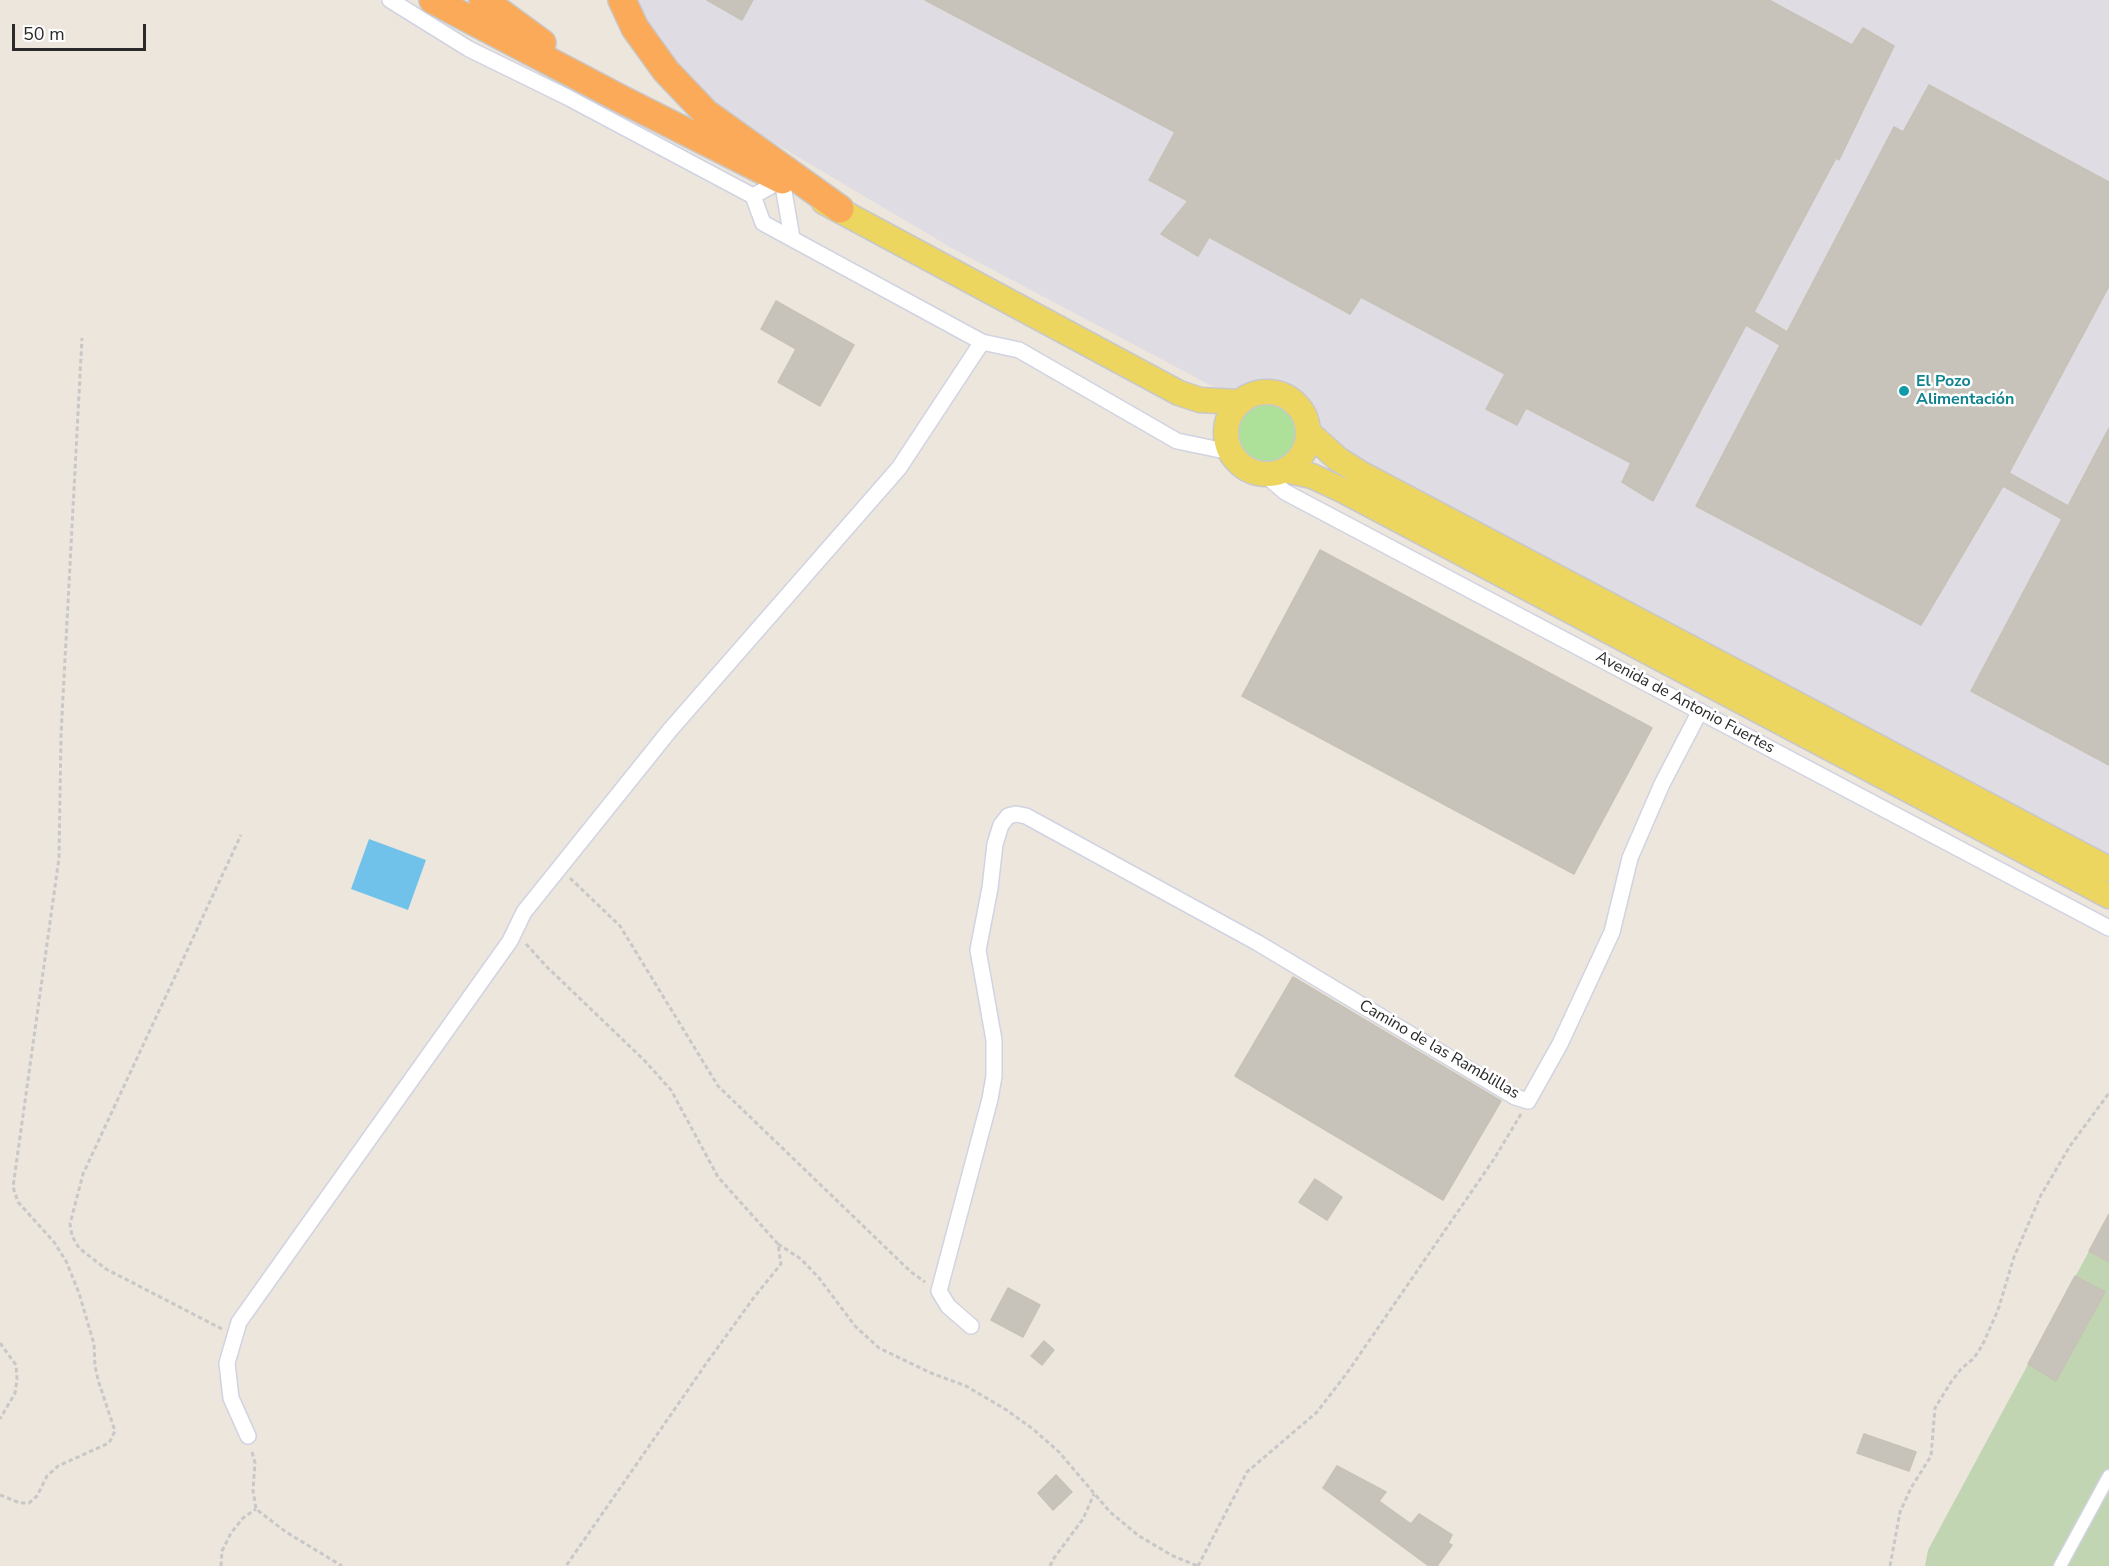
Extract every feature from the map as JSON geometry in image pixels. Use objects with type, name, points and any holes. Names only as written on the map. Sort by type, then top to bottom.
[{"type":"highway","points":[[433,0],[621,99],[782,180]]},
{"type":"highway","points":[[449,0],[506,39]]},
{"type":"highway","points":[[483,0],[621,99]]},
{"type":"highway","points":[[622,0],[635,28],[666,71],[706,113],[840,210]]},
{"type":"main road","points":[[782,180],[1179,393],[1200,400],[1239,402]]},
{"type":"main road","points":[[1179,393],[1228,446],[1238,463],[1250,471],[1275,472],[1295,463],[1306,443],[1308,432],[1305,419],[1298,407],[1288,398],[1276,393],[1263,392],[1250,395],[1239,402],[1231,413],[1226,426],[1228,446]]},
{"type":"main road","points":[[1308,432],[1338,459],[1360,473],[2109,869]]},
{"type":"main road","name":"Avenida de Antonio Fuertes","points":[[1275,472],[1312,476],[1344,490],[2109,896]]},
{"type":"street","points":[[390,0],[469,49],[567,97],[753,196],[764,223],[982,342],[1019,350],[1177,441],[1228,446]]},
{"type":"street","points":[[753,196],[782,180],[792,238]]},
{"type":"street","points":[[248,1436],[231,1398],[227,1363],[239,1322],[510,941],[524,912],[670,730],[899,468],[982,342]]},
{"type":"street","name":"Avenida de Antonio Fuertes","points":[[1275,472],[1285,492],[2109,928]]},
{"type":"street","name":"Camino de las Ramblillas","points":[[939,1291],[994,1076],[994,1040],[978,950],[990,888],[995,844],[1001,825],[1008,816],[1017,814],[1036,821],[1258,943],[1515,1097],[1528,1101],[1560,1044],[1612,932],[1630,858],[1662,784],[1700,711]]},
{"type":"street","points":[[939,1291],[948,1306],[971,1326]]},
{"type":"street","points":[[2060,1566],[2109,1476]]},
{"type":"path","points":[[0,1496],[20,1503],[29,1503],[37,1496],[47,1476],[58,1466],[109,1443],[115,1431],[98,1380],[94,1344],[80,1293],[66,1261],[54,1242],[18,1202],[13,1187],[60,858],[62,735],[82,338]]},
{"type":"path","points":[[236,1336],[106,1269],[79,1248],[72,1236],[70,1224],[83,1174],[241,835]]},
{"type":"path","points":[[559,867],[620,926],[718,1086],[911,1272],[939,1291]]},
{"type":"path","points":[[514,932],[547,968],[645,1061],[671,1090],[718,1177],[778,1244],[801,1259],[819,1278],[855,1326],[879,1348],[931,1373],[966,1386],[1005,1409],[1059,1452],[1110,1512],[1139,1536],[1173,1556],[1198,1566],[1247,1472],[1317,1412],[1347,1373],[1494,1159],[1528,1101]]},
{"type":"path","points":[[1890,1566],[1900,1512],[1911,1488],[1931,1456],[1935,1408],[1951,1382],[1982,1346],[1998,1310],[2014,1257],[2041,1195],[2070,1146],[2109,1094]]},
{"type":"path","points":[[566,1566],[708,1360],[781,1264],[778,1244]]},
{"type":"path","points":[[0,1342],[15,1365],[17,1380],[15,1393],[0,1419]]},
{"type":"path","points":[[248,1436],[255,1463],[253,1490],[256,1509],[286,1532],[342,1566]]},
{"type":"path","points":[[1050,1566],[1083,1519],[1094,1494]]},
{"type":"path","points":[[221,1566],[222,1551],[231,1533],[243,1518],[256,1509]]},
{"type":"shaded area","points":[[633,0],[2109,0],[2109,862],[950,247],[729,116],[672,60]]},
{"type":"green space","points":[[1267,396],[1281,399],[1293,407],[1301,419],[1304,433],[1301,447],[1293,459],[1281,467],[1267,470],[1253,467],[1241,459],[1233,447],[1230,433],[1233,419],[1241,407],[1253,399]]},
{"type":"green space","points":[[2109,1214],[2109,1566],[1925,1566],[1928,1550]]},
{"type":"water","points":[[369,839],[426,860],[408,910],[351,889]]},
{"type":"building","points":[[707,0],[753,0],[742,20]]},
{"type":"building","name":"El Pozo Alimentación","points":[[925,0],[1769,0],[1852,45],[1863,28],[1894,46],[1839,160],[1836,158],[1754,312],[1787,332],[1894,127],[1903,132],[1929,85],[2109,182],[2109,286],[2009,473],[2068,506],[2109,428],[2109,765],[1971,691],[2062,519],[2003,486],[1921,625],[1696,506],[1780,345],[1746,325],[1653,501],[1622,482],[1631,463],[1526,408],[1517,425],[1486,409],[1505,374],[1361,297],[1350,314],[1209,237],[1198,256],[1161,234],[1188,201],[1149,180],[1175,132]]},
{"type":"building","points":[[776,301],[854,345],[820,406],[778,382],[796,349],[761,329]]},
{"type":"building","points":[[1320,550],[1652,728],[1574,874],[1242,696]]},
{"type":"building","points":[[1293,977],[1501,1101],[1443,1200],[1235,1076]]},
{"type":"building","points":[[1315,1179],[1342,1197],[1327,1220],[1299,1202]]},
{"type":"building","points":[[2109,1214],[2109,1262],[2089,1251]]},
{"type":"building","points":[[2075,1276],[2105,1292],[2056,1381],[2028,1364]]},
{"type":"building","points":[[1008,1288],[1040,1305],[1023,1337],[991,1320]]},
{"type":"building","points":[[1044,1341],[1054,1350],[1042,1365],[1031,1356]]},
{"type":"building","points":[[1864,1434],[1916,1452],[1909,1471],[1857,1453]]},
{"type":"building","points":[[1337,1466],[1386,1492],[1379,1501],[1411,1524],[1419,1514],[1452,1535],[1448,1543],[1452,1545],[1437,1566],[1429,1566],[1323,1488]]},
{"type":"building","points":[[1056,1475],[1072,1492],[1053,1510],[1038,1493]]},
{"type":"place","name":"El Pozo Alimentación","points":[[1904,391]]}]
